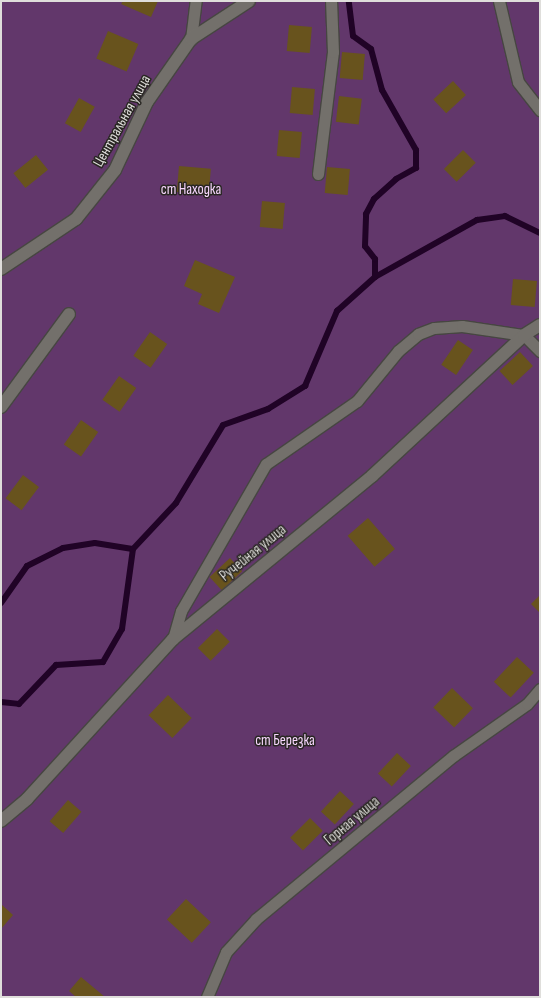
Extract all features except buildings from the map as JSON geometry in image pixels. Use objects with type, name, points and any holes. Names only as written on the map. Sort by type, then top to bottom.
[{"type":"street","name":"Центральная улица","points":[[1,269],[76,219],[115,170],[147,102],[191,39],[248,1]]},
{"type":"street","points":[[1,407],[69,314]]},
{"type":"street","name":"Ручейная улица","points":[[1,821],[27,799],[173,639],[372,476],[524,335],[540,325]]},
{"type":"lane","points":[[191,39],[196,1]]},
{"type":"lane","points":[[318,174],[333,52],[331,1]]},
{"type":"lane","points":[[499,1],[518,82],[540,110]]},
{"type":"lane","points":[[173,639],[181,611],[266,464],[357,401],[398,351],[418,334],[434,328],[462,326],[524,335],[540,351]]},
{"type":"lane","name":"Горная улица","points":[[207,997],[226,952],[256,920],[453,756],[527,704],[540,689]]},
{"type":"green space","name":"ст Березка","points":[[1,1],[540,1],[540,997],[1,997]]},
{"type":"waterway","points":[[1,702],[19,704],[56,665],[103,662],[122,629],[133,549],[176,503],[223,425],[268,409],[305,386],[337,311],[375,277],[375,259],[365,246],[366,214],[374,199],[396,179],[416,168],[416,150],[382,90],[371,49],[353,36],[349,1]]},
{"type":"waterway","points":[[375,277],[477,220],[505,216],[540,233]]},
{"type":"waterway","points":[[1,603],[27,566],[63,548],[95,543],[133,549]]},
{"type":"park label","name":"ст Находка","points":[[191,190]]}]
